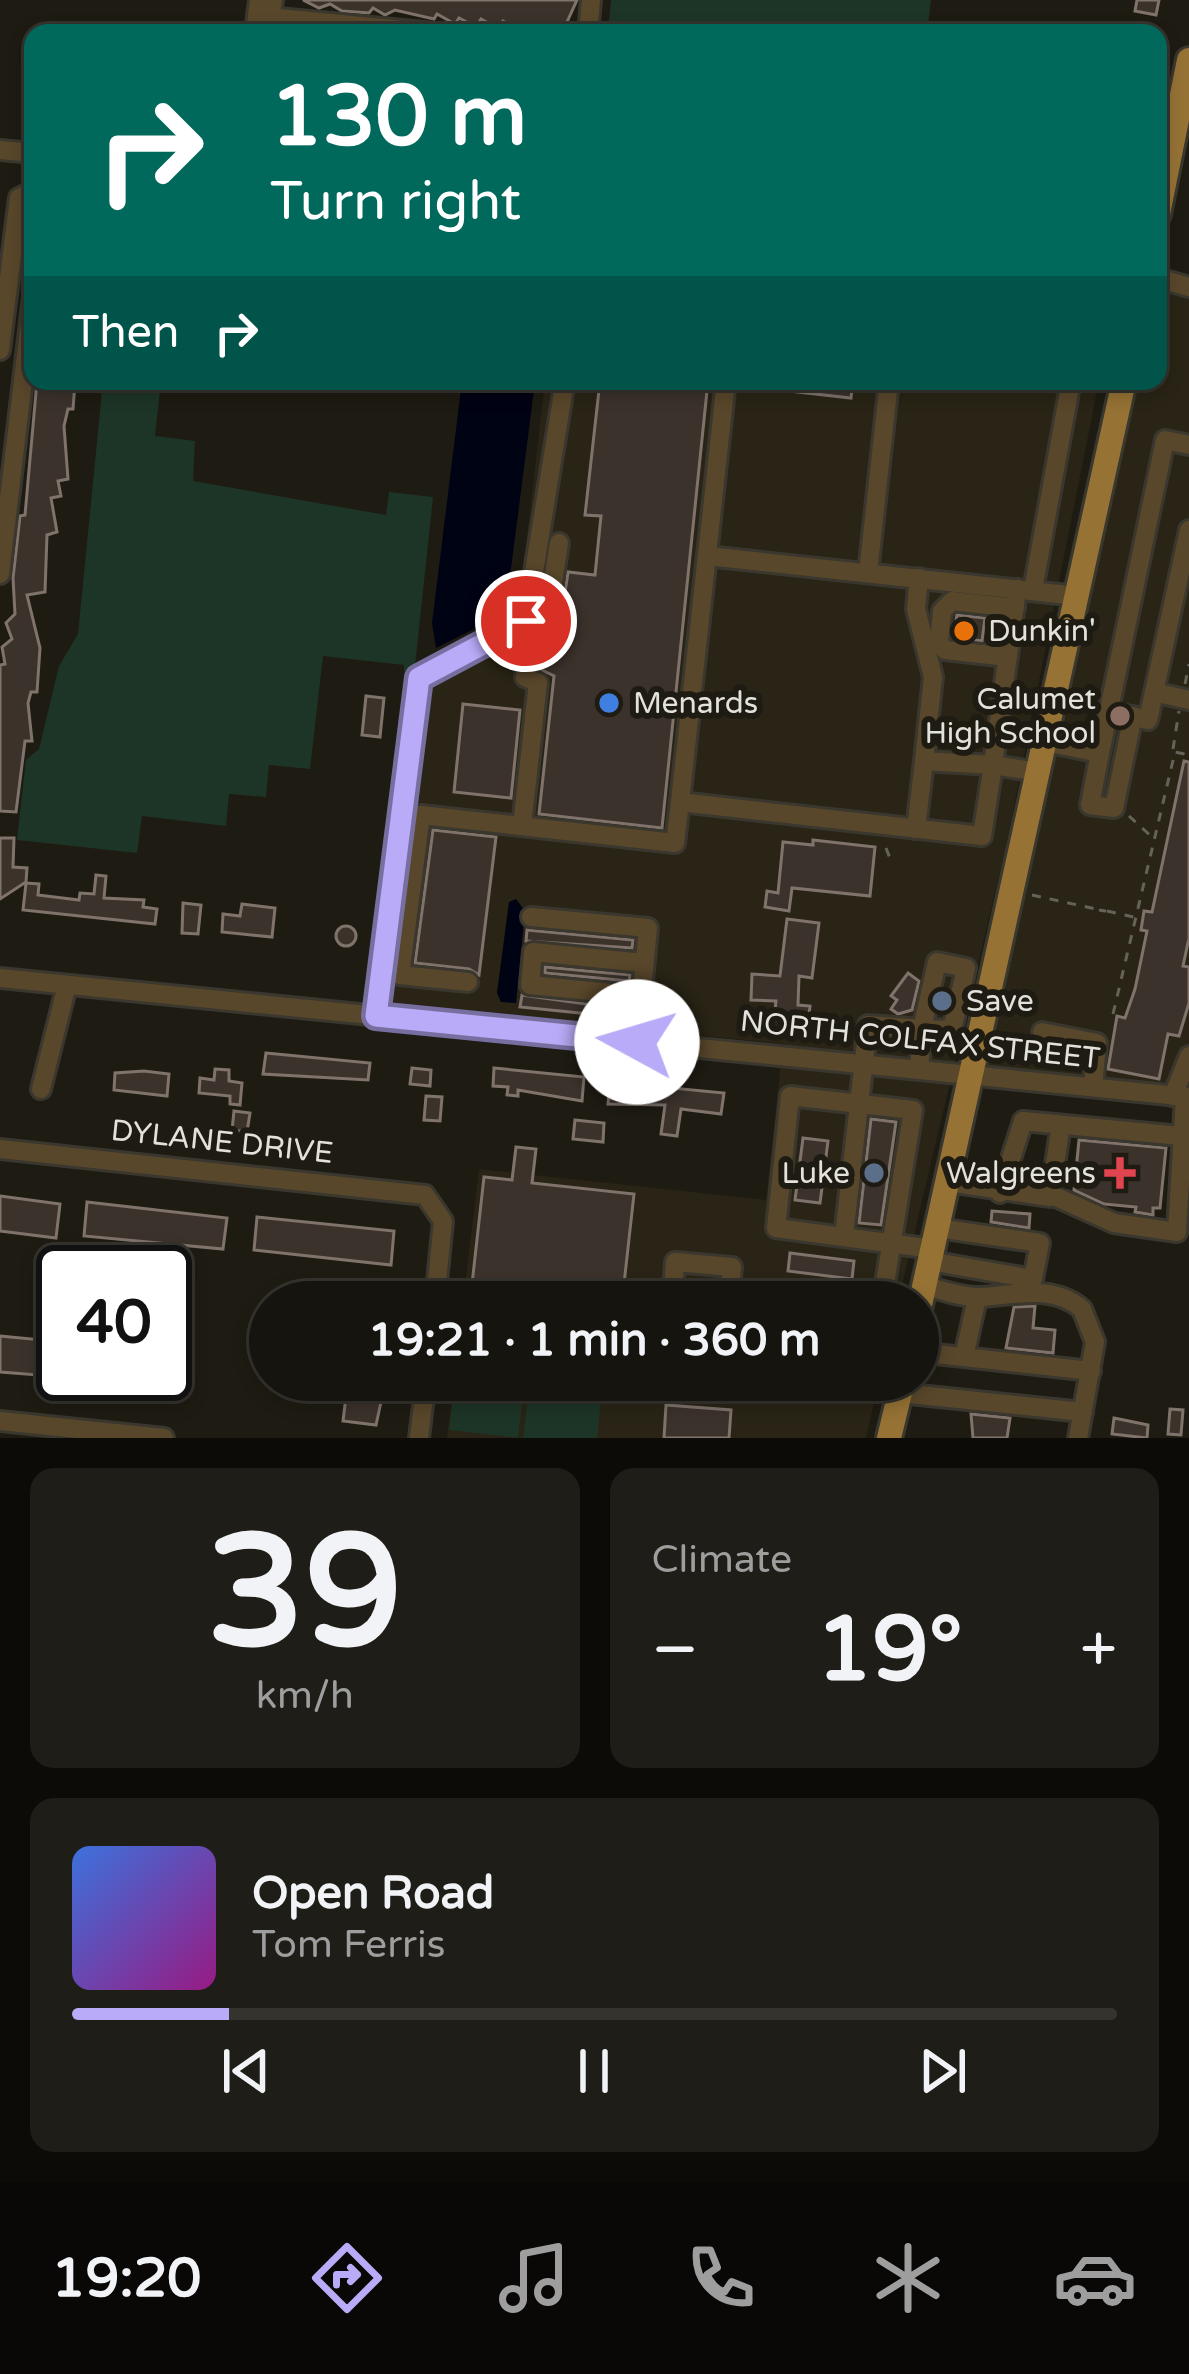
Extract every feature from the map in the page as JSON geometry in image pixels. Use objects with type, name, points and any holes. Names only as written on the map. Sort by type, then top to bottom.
[{"type":"main road","points":[[1181,140],[1169,104],[1189,60]]},
{"type":"main road","points":[[925,1281],[1122,390]]},
{"type":"main road","points":[[890,1438],[899,1401]]},
{"type":"street","points":[[264,17],[338,24]]},
{"type":"street","points":[[0,350],[19,198],[24,195]]},
{"type":"street","points":[[0,568],[24,371]]},
{"type":"street","points":[[376,1016],[419,678],[526,621],[564,390]]},
{"type":"street","points":[[468,982],[400,975],[421,815],[676,843],[725,390]]},
{"type":"street","points":[[868,573],[888,390]]},
{"type":"street","points":[[680,802],[982,836],[1008,657],[1068,390]]},
{"type":"street","points":[[1133,716],[1114,808],[1090,805],[1165,440],[1189,445]]},
{"type":"street","points":[[1108,710],[1148,720],[1189,530]]},
{"type":"street","points":[[522,826],[538,683],[525,676],[530,647],[544,641],[559,543]]},
{"type":"street","points":[[707,556],[919,578],[1022,596]]},
{"type":"street","points":[[916,829],[933,677],[916,609],[919,578]]},
{"type":"street","points":[[1008,657],[945,650],[939,643],[941,615],[952,602],[1077,596]]},
{"type":"street","points":[[1154,692],[1189,700]]},
{"type":"street","points":[[1045,742],[1100,752]]},
{"type":"street","points":[[924,761],[1039,772]]},
{"type":"street","points":[[531,917],[648,928],[637,1042]]},
{"type":"street","points":[[641,996],[530,985],[533,952],[644,963]]},
{"type":"street","points":[[844,1236],[868,1024],[952,1030],[927,960],[994,977]]},
{"type":"street","points":[[919,1070],[922,1029],[966,971]]},
{"type":"street","name":"NORTH COLFAX STREET","points":[[0,978],[1182,1096]]},
{"type":"street","points":[[41,1089],[67,985]]},
{"type":"street","points":[[944,1003],[983,1027]]},
{"type":"street","points":[[1042,1032],[1097,1043],[1093,1087]]},
{"type":"street","points":[[948,1182],[1000,1193],[1052,1195],[1125,1226],[1178,1232],[1186,1144],[1181,1136],[1182,1096],[1189,1056]]},
{"type":"street","points":[[886,1276],[894,1241],[913,1110],[790,1096],[776,1228],[894,1241],[931,1256],[1033,1279],[1040,1244],[931,1256]]},
{"type":"street","points":[[1000,1193],[1023,1121],[1181,1136]]},
{"type":"street","points":[[1052,1195],[1060,1125]]},
{"type":"street","name":"DYLANE DRIVE","points":[[0,1149],[420,1194],[434,1202],[443,1221],[437,1281]]},
{"type":"street","points":[[931,1256],[977,1298]]},
{"type":"street","points":[[674,1281],[675,1262],[732,1267],[731,1281]]},
{"type":"street","points":[[977,1298],[1013,1292],[1074,1303],[1093,1330],[1091,1371],[1078,1438]]},
{"type":"street","points":[[964,1357],[977,1298]]},
{"type":"street","points":[[939,1354],[1091,1371]]},
{"type":"street","points":[[939,1391],[1083,1412]]},
{"type":"street","points":[[419,1438],[423,1401]]},
{"type":"street","points":[[0,1421],[164,1438]]},
{"type":"path","points":[[1113,1014],[1177,735]]},
{"type":"path","points":[[1175,752],[1189,755]]},
{"type":"path","points":[[1133,820],[1156,840]]},
{"type":"path","points":[[886,848],[891,860]]},
{"type":"path","points":[[1013,891],[1138,918]]},
{"type":"shaded area","name":"Calumet High School","points":[[1167,281],[1189,287],[1189,1097],[973,1074],[1121,390],[1167,390]]},
{"type":"shaded area","points":[[544,390],[1097,390],[1005,851],[903,1281],[466,1281],[479,1169],[766,1200],[783,1044],[365,1000],[404,672],[506,616],[520,597]]},
{"type":"shaded area","points":[[451,1401],[874,1401],[866,1438],[447,1438]]},
{"type":"green space","points":[[611,0],[931,0],[928,24],[609,24]]},
{"type":"green space","points":[[102,390],[160,390],[155,436],[195,441],[193,481],[386,515],[389,492],[433,497],[415,666],[404,672],[404,665],[323,656],[310,769],[269,765],[266,797],[229,794],[226,826],[142,816],[137,853],[17,840],[26,760],[39,749],[59,666],[78,634]]},
{"type":"green space","points":[[452,1401],[522,1401],[518,1438],[449,1430]]},
{"type":"green space","points":[[527,1401],[601,1401],[597,1438],[523,1438]]},
{"type":"water","points":[[461,390],[534,390],[506,607],[494,619],[436,648],[432,623]]},
{"type":"water","points":[[516,899],[525,911],[516,1003],[501,1002],[497,993],[509,902]]},
{"type":"building","points":[[303,0],[577,0],[566,24],[490,24],[481,19],[470,24],[459,18],[455,24],[437,14],[434,19],[395,10],[385,15],[373,8],[369,13],[342,11],[330,4],[319,8]]},
{"type":"building","points":[[1137,0],[1159,0],[1156,15],[1135,11]]},
{"type":"building","points":[[36,390],[74,390],[73,409],[68,409],[64,426],[68,479],[58,481],[61,496],[51,498],[57,532],[47,535],[45,592],[27,595],[40,648],[37,692],[31,692],[28,703],[32,741],[25,741],[16,812],[0,811],[0,665],[5,664],[2,647],[12,639],[6,623],[15,614],[13,578],[20,516],[25,515]]},
{"type":"building","points":[[599,390],[707,390],[662,828],[539,814],[554,676],[540,669],[542,658],[556,656],[568,572],[595,575],[601,516],[585,515]]},
{"type":"building","points":[[780,390],[852,390],[851,398]]},
{"type":"building","points":[[957,615],[985,618],[982,641],[953,637]]},
{"type":"building","points":[[366,696],[384,698],[380,737],[362,735]]},
{"type":"building","points":[[463,704],[520,710],[511,798],[454,792]]},
{"type":"building","points":[[1184,761],[1189,762],[1189,938],[1183,966],[1189,967],[1189,1003],[1179,1036],[1168,1034],[1159,1079],[1108,1069],[1117,1016],[1125,1018],[1135,989],[1147,931],[1141,930],[1144,911],[1152,912]]},
{"type":"building","points":[[433,830],[496,837],[479,975],[469,969],[415,963]]},
{"type":"building","points":[[0,838],[14,838],[13,867],[27,868],[26,882],[0,899]]},
{"type":"building","points":[[813,840],[875,847],[870,896],[792,888],[789,911],[765,907],[767,891],[778,893],[783,842],[813,845]]},
{"type":"building","points":[[96,875],[106,876],[104,898],[144,900],[143,907],[157,909],[155,924],[23,910],[26,883],[39,884],[38,895],[79,900],[80,893],[94,894]]},
{"type":"building","points":[[183,903],[201,905],[198,934],[182,933]]},
{"type":"building","points":[[242,904],[275,908],[272,937],[222,932],[223,914],[240,916]]},
{"type":"building","points":[[787,919],[819,923],[812,978],[799,976],[798,1005],[810,1006],[808,1024],[774,1020],[776,1001],[751,1000],[752,974],[780,976]]},
{"type":"building","points":[[346,926],[356,936],[346,946],[336,936]]},
{"type":"building","points":[[527,930],[633,940],[632,948],[526,941]]},
{"type":"building","points":[[545,967],[630,975],[629,981],[545,973]]},
{"type":"building","points":[[908,973],[919,981],[912,1010],[898,1014],[891,1009],[897,1000],[891,996]]},
{"type":"building","points":[[522,995],[601,1006],[600,1015],[520,1007]]},
{"type":"building","points":[[266,1053],[370,1063],[368,1080],[263,1074]]},
{"type":"building","points":[[412,1068],[431,1070],[430,1086],[410,1084]]},
{"type":"building","points":[[494,1068],[584,1077],[582,1101],[518,1090],[518,1096],[507,1095],[508,1087],[493,1086]]},
{"type":"building","points":[[215,1069],[229,1070],[229,1081],[242,1083],[240,1105],[230,1104],[230,1096],[199,1093],[200,1078],[214,1080]]},
{"type":"building","points":[[115,1073],[169,1074],[167,1096],[114,1090]]},
{"type":"building","points":[[610,1082],[724,1093],[721,1114],[681,1109],[677,1136],[661,1134],[665,1105],[608,1104]]},
{"type":"building","points":[[426,1096],[442,1097],[440,1121],[424,1120]]},
{"type":"building","points":[[234,1111],[250,1113],[247,1132],[232,1130]]},
{"type":"building","points":[[871,1119],[896,1122],[881,1225],[859,1223]]},
{"type":"building","points":[[575,1120],[604,1123],[603,1142],[573,1139]]},
{"type":"building","points":[[803,1138],[828,1141],[820,1203],[795,1200]]},
{"type":"building","name":"Walgreens","points":[[1079,1140],[1166,1148],[1160,1208],[1153,1208],[1153,1215],[1135,1212],[1136,1207],[1104,1204],[1074,1190]]},
{"type":"building","points":[[516,1147],[536,1149],[532,1183],[634,1194],[624,1281],[472,1281],[484,1177],[512,1180]]},
{"type":"building","points":[[0,1196],[60,1204],[56,1238],[0,1231]]},
{"type":"building","points":[[87,1202],[227,1218],[223,1249],[84,1236]]},
{"type":"building","points":[[992,1211],[1030,1214],[1029,1228],[991,1222]]},
{"type":"building","points":[[257,1217],[394,1231],[391,1265],[254,1250]]},
{"type":"building","points":[[790,1253],[854,1261],[852,1279],[788,1271]]},
{"type":"building","points":[[1035,1306],[1033,1328],[1055,1330],[1053,1353],[1006,1348],[1014,1307]]},
{"type":"building","points":[[0,1336],[36,1339],[36,1375],[0,1372]]},
{"type":"building","points":[[345,1401],[381,1401],[376,1425],[343,1421]]},
{"type":"building","points":[[666,1405],[731,1410],[729,1438],[664,1438]]},
{"type":"building","points":[[1170,1409],[1183,1410],[1181,1435],[1168,1434]]},
{"type":"building","points":[[971,1414],[1010,1418],[1007,1438],[973,1438]]},
{"type":"building","points":[[1114,1418],[1148,1425],[1147,1438],[1112,1434]]},
{"type":"place","name":"Dunkin'","points":[[964,631]]},
{"type":"place","name":"Menards","points":[[609,703]]},
{"type":"place","name":"Calumet High School","points":[[1120,716]]},
{"type":"place","name":"Save","points":[[942,1001]]},
{"type":"place","name":"Luke","points":[[874,1173]]},
{"type":"place","name":"Walgreens","points":[[1120,1173]]},
{"type":"route","points":[[526,621],[419,678],[376,1016],[637,1042]]}]
